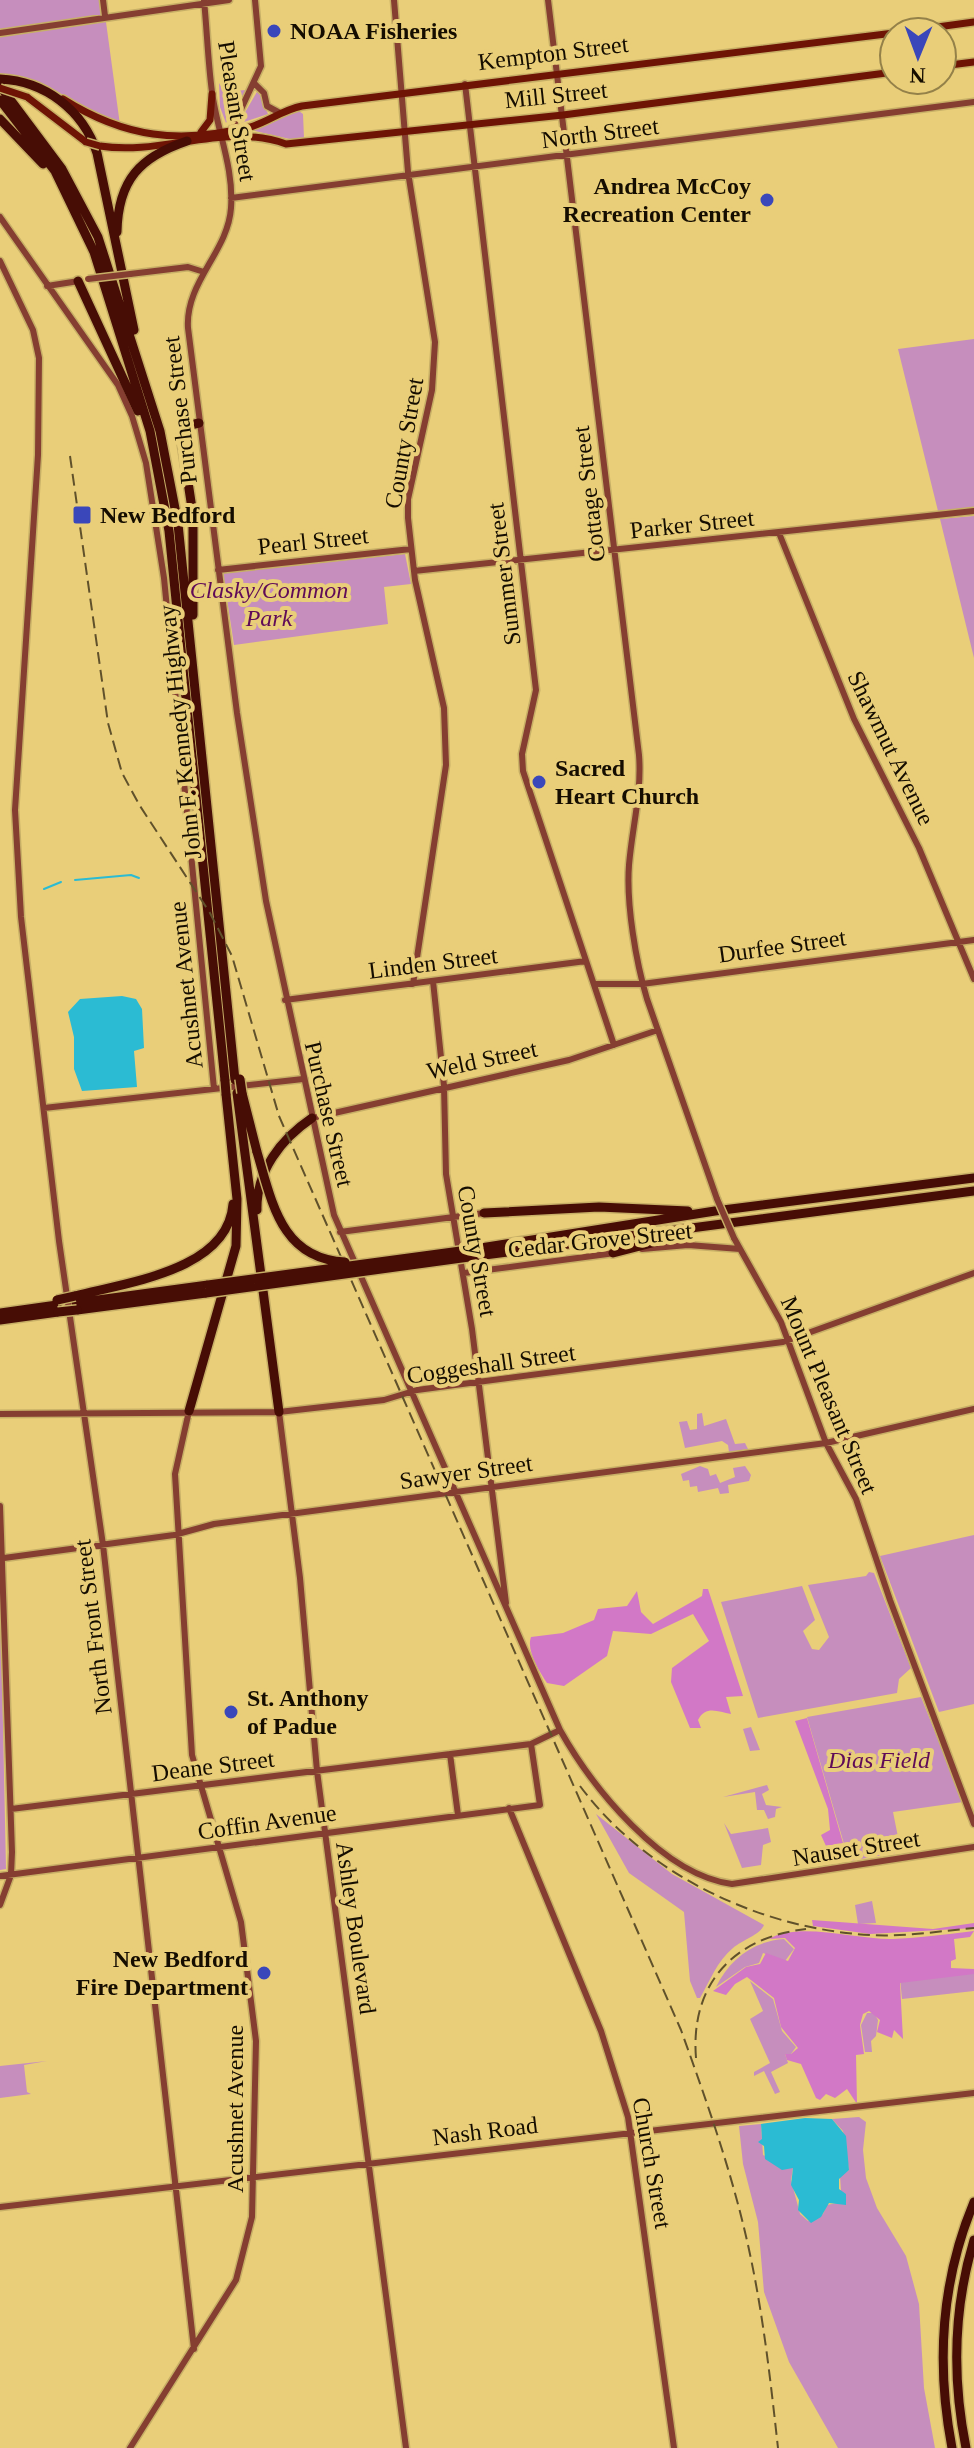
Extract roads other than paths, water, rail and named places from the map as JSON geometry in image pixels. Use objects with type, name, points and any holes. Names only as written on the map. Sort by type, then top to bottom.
[{"type":"highway","points":[[0,79],[17,80],[51,93],[78,118],[95,147],[144,381]]},
{"type":"highway","name":"John F. Kennedy Highway","points":[[0,87],[55,159],[88,216],[111,272],[174,492],[235,1094],[279,1412]]},
{"type":"highway","name":"John F. Kennedy Highway","points":[[0,100],[55,171],[71,202],[99,266],[156,455],[169,531],[234,1080]]},
{"type":"highway","points":[[0,119],[46,167],[71,202]]},
{"type":"highway","points":[[118,252],[119,209],[132,175],[155,153],[187,141]]},
{"type":"highway","points":[[83,280],[156,455]]},
{"type":"highway","points":[[193,662],[194,524],[180,438],[185,427],[199,423]]},
{"type":"highway","points":[[234,1080],[235,1094],[279,1222],[300,1248],[333,1262],[469,1254],[715,1211],[974,1178]]},
{"type":"highway","name":"John F. Kennedy Highway","points":[[189,1411],[234,1261],[238,1215],[234,1168],[235,1094]]},
{"type":"highway","points":[[258,1254],[257,1200],[264,1171],[279,1148],[312,1118]]},
{"type":"highway","points":[[76,1303],[186,1264],[211,1251],[230,1222],[234,1168]]},
{"type":"highway","points":[[4,1312],[721,1225],[974,1191]]},
{"type":"highway","points":[[484,1213],[599,1207],[715,1211]]},
{"type":"highway","points":[[613,1253],[721,1225]]},
{"type":"highway","points":[[207,1289],[380,1261]]},
{"type":"highway","points":[[0,1320],[57,1306]]},
{"type":"highway","points":[[952,2448],[943,2389],[944,2323],[956,2254],[974,2202]]},
{"type":"highway","points":[[966,2448],[957,2391],[956,2335],[974,2240]]},
{"type":"main road","points":[[103,0],[105,16]]},
{"type":"main road","points":[[0,33],[229,0]]},
{"type":"main road","points":[[225,135],[255,84],[262,58],[255,0]]},
{"type":"main road","name":"County Street","points":[[394,0],[403,131],[432,311],[435,353],[430,401],[408,499],[411,549],[444,708],[446,770],[413,984]]},
{"type":"main road","name":"Cottage Street","points":[[548,0],[639,762],[628,875],[642,984]]},
{"type":"main road","name":"Pleasant Street","points":[[204,2],[212,94],[225,135],[231,198],[227,226]]},
{"type":"main road","name":"Kempton Street","points":[[225,135],[280,113],[465,84],[878,35]]},
{"type":"main road","name":"Mill Street","points":[[225,135],[257,135],[286,144],[563,115],[878,74]]},
{"type":"main road","points":[[255,84],[263,91],[267,106],[280,113]]},
{"type":"main road","name":"Summer Street","points":[[465,84],[536,692],[522,767],[614,1045]]},
{"type":"main road","points":[[0,87],[27,97],[86,142],[100,146],[124,147],[225,135]]},
{"type":"main road","points":[[51,93],[93,118],[122,130],[159,136],[225,135]]},
{"type":"main road","points":[[200,133],[210,123],[212,94]]},
{"type":"main road","name":"North Street","points":[[231,198],[974,102]]},
{"type":"main road","name":"Acushnet Avenue","points":[[1,219],[121,391],[138,434],[152,489],[214,1089]]},
{"type":"main road","name":"Purchase Street","points":[[227,226],[193,294],[187,318],[257,846],[285,1000],[340,1232],[560,1730],[599,1789],[643,1834],[701,1875],[719,1882],[744,1883]]},
{"type":"main road","name":"North Front Street","points":[[0,261],[33,330],[39,358],[38,460],[15,815],[20,902],[44,1108],[103,1545],[173,2186],[194,2349]]},
{"type":"main road","points":[[47,286],[188,267],[204,272]]},
{"type":"main road","name":"Parker Street","points":[[414,571],[974,511]]},
{"type":"main road","name":"Shawmut Avenue","points":[[779,533],[854,719],[919,848],[974,979]]},
{"type":"main road","name":"Pearl Street","points":[[218,570],[411,549]]},
{"type":"main road","name":"Durfee Street","points":[[594,984],[642,984],[974,940]]},
{"type":"main road","name":"Linden Street","points":[[285,1000],[586,961]]},
{"type":"main road","name":"County Street","points":[[433,981],[444,1086],[445,1164],[464,1273],[507,1610]]},
{"type":"main road","name":"Mount Pleasant Street","points":[[642,984],[717,1199],[788,1341],[826,1443],[856,1499],[890,1600],[974,1824]]},
{"type":"main road","name":"Weld Street","points":[[312,1118],[569,1060],[658,1030]]},
{"type":"main road","points":[[44,1108],[303,1079]]},
{"type":"main road","points":[[340,1232],[484,1213]]},
{"type":"main road","name":"Cedar Grove Street","points":[[464,1273],[682,1245],[740,1249]]},
{"type":"main road","name":"Coggeshall Street","points":[[0,1414],[279,1412],[384,1400],[411,1391],[788,1341],[974,1273]]},
{"type":"main road","name":"Sawyer Street","points":[[4,1558],[179,1534],[206,1525],[826,1443],[974,1409]]},
{"type":"main road","name":"Acushnet Avenue","points":[[130,2448],[239,2273],[251,2223],[254,2177],[255,2023],[242,1926],[200,1785],[192,1746],[175,1471],[189,1411]]},
{"type":"main road","name":"Ashley Boulevard","points":[[279,1412],[317,1771],[406,2448]]},
{"type":"main road","points":[[0,1506],[11,1809],[11,1875],[0,1905]]},
{"type":"main road","points":[[492,1577],[503,1574]]},
{"type":"main road","name":"Deane Street","points":[[11,1809],[531,1744],[560,1730]]},
{"type":"main road","name":"Coffin Avenue","points":[[0,1876],[540,1805],[531,1744]]},
{"type":"main road","points":[[450,1754],[458,1815]]},
{"type":"main road","name":"Church Street","points":[[509,1808],[601,2031],[632,2132],[674,2448]]},
{"type":"main road","name":"Nauset Street","points":[[744,1883],[974,1847]]},
{"type":"main road","name":"Nash Road","points":[[0,2207],[974,2093]]},
{"type":"water","points":[[122,996],[136,999],[142,1009],[144,1048],[134,1051],[137,1087],[82,1091],[74,1069],[74,1037],[68,1012],[80,999]]},
{"type":"water","points":[[805,2118],[832,2119],[846,2136],[849,2170],[839,2179],[839,2189],[846,2194],[846,2205],[829,2203],[821,2217],[811,2223],[798,2210],[799,2200],[791,2185],[793,2168],[782,2170],[765,2159],[764,2146],[758,2142],[762,2139],[761,2124]]},
{"type":"waterway","points":[[75,880],[131,875],[139,878]]},
{"type":"waterway","points":[[44,889],[61,882]]},
{"type":"railway","points":[[70,456],[108,723],[122,773],[210,913],[232,956],[279,1116],[681,2030],[720,2143],[745,2230],[756,2282],[778,2448]]},
{"type":"railway","points":[[580,1786],[607,1818],[672,1871],[748,1909],[829,1931],[870,1935],[974,1928]]},
{"type":"railway","points":[[696,2058],[696,2031],[701,2007],[709,1986],[722,1968],[758,1942],[806,1929]]},
{"type":"place","name":"NOAA Fisheries","points":[[274,31]]},
{"type":"place","name":"Andrea McCoy Recreation Center","points":[[767,200]]},
{"type":"place","name":"New Bedford","points":[[82,515]]},
{"type":"place","name":"Sacred Heart Church","points":[[539,782]]},
{"type":"place","name":"St. Anthony of Padue","points":[[231,1712]]},
{"type":"place","name":"New Bedford Fire Department","points":[[264,1973]]},
{"type":"park label","name":"Clasky/Common Park","points":[[269,604]]},
{"type":"park label","name":"Dias Field","points":[[879,1760]]}]
